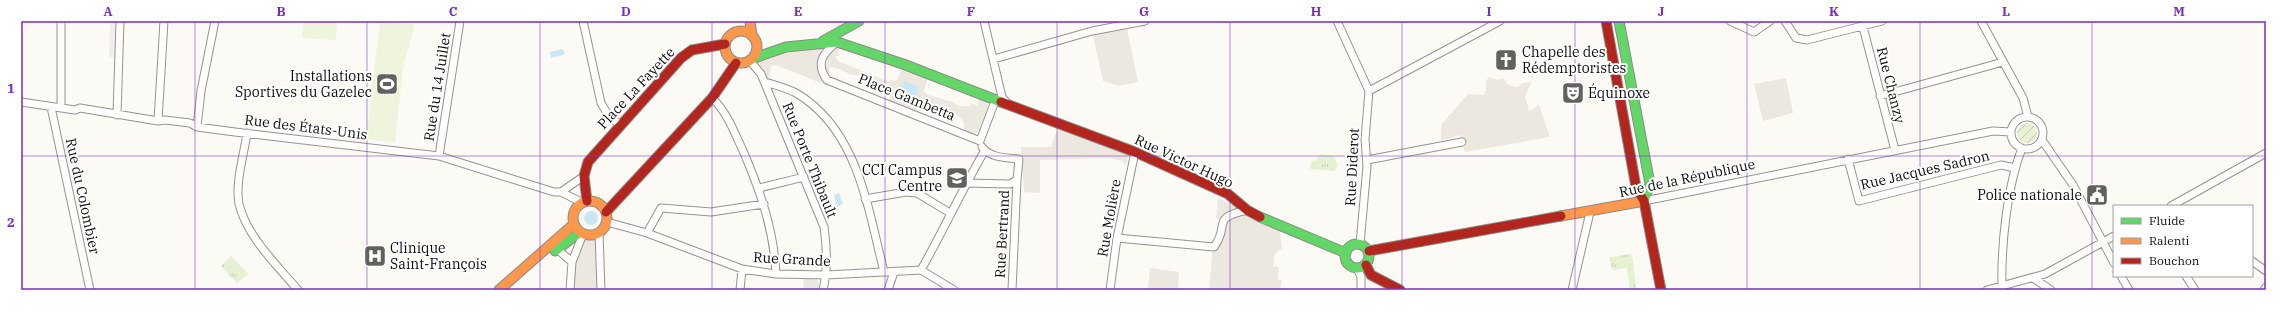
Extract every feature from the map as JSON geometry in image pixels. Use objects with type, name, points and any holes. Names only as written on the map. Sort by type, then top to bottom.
[{"type":"main road","points":[[736,63],[728,57],[725,44],[735,32],[737,21]]},
{"type":"main road","points":[[606,212],[712,98],[736,63],[752,59],[756,53],[755,39],[750,21]]},
{"type":"main road","points":[[823,42],[859,21]]},
{"type":"main road","points":[[1606,21],[1636,187],[1644,201],[1661,290]]},
{"type":"main road","points":[[1619,21],[1650,184],[1644,201]]},
{"type":"main road","points":[[735,32],[744,32],[755,39]]},
{"type":"main road","name":"Place Gambetta","points":[[755,39],[786,47]]},
{"type":"main road","name":"Place Gambetta","points":[[752,59],[786,47],[823,42],[837,42],[902,64],[995,101],[1007,103]]},
{"type":"main road","name":"Place La Fayette","points":[[585,202],[584,176],[588,162],[620,124],[692,50],[725,44]]},
{"type":"main road","name":"Rue Victor Hugo","points":[[1007,103],[1059,126],[1135,152],[1228,194],[1247,210],[1264,219],[1346,253]]},
{"type":"main road","name":"Rue de la République","points":[[1369,251],[1644,201]]},
{"type":"main road","points":[[499,290],[574,224],[575,209],[585,202],[596,202],[606,212],[607,222],[599,233],[591,236],[582,233],[574,224]]},
{"type":"main road","points":[[507,290],[557,249],[582,233]]},
{"type":"main road","points":[[1361,266],[1369,258],[1369,251],[1360,244],[1352,245],[1346,253],[1348,263],[1361,266],[1372,275],[1400,290]]},
{"type":"street","points":[[61,21],[61,108]]},
{"type":"street","points":[[116,115],[120,21]]},
{"type":"street","points":[[158,121],[164,21]]},
{"type":"street","points":[[197,127],[201,91],[216,21]]},
{"type":"street","name":"Rue du 14 Juillet","points":[[439,156],[460,21]]},
{"type":"street","points":[[583,21],[601,104],[610,118],[620,124]]},
{"type":"street","points":[[984,21],[1002,96],[1007,103]]},
{"type":"street","points":[[994,59],[1092,31],[1145,21]]},
{"type":"street","points":[[1337,21],[1369,91],[1500,21]]},
{"type":"street","points":[[1730,21],[1754,32],[1770,21]]},
{"type":"street","points":[[1785,21],[1796,38],[1807,40],[1882,21]]},
{"type":"street","points":[[1981,21],[2023,98],[2028,117],[2040,123],[2043,131],[2042,140],[2072,185],[2113,261]]},
{"type":"street","name":"Rue Chanzy","points":[[1863,26],[1895,150]]},
{"type":"street","name":"Place Gambetta","points":[[837,42],[825,51],[822,58],[821,70],[827,80],[980,141]]},
{"type":"street","name":"Rue Porte Thibault","points":[[752,59],[765,82],[824,227],[827,249],[826,275],[823,290]]},
{"type":"street","points":[[1880,96],[2004,62]]},
{"type":"street","points":[[765,82],[796,92],[816,107],[834,125],[853,163],[865,199],[884,272]]},
{"type":"street","name":"Rue Diderot","points":[[1360,244],[1367,160],[1365,139],[1369,91]]},
{"type":"street","points":[[712,98],[731,124],[759,188],[775,247],[776,274]]},
{"type":"street","points":[[995,101],[980,141],[985,150],[997,156]]},
{"type":"street","name":"Rue des États-Unis","points":[[21,102],[75,110],[80,108],[158,121],[165,120],[190,123],[197,127],[248,134],[439,156],[554,192],[561,192],[585,202]]},
{"type":"street","name":"Rue du Colombier","points":[[51,106],[90,290]]},
{"type":"street","points":[[2028,117],[2015,123],[2011,132],[2014,142],[2022,148],[2031,149],[2042,140]]},
{"type":"street","name":"Rue de la République","points":[[1644,201],[1993,131],[2011,132]]},
{"type":"street","points":[[248,134],[239,184],[241,210],[246,223],[262,248],[298,290]]},
{"type":"street","points":[[1367,160],[1462,142]]},
{"type":"street","points":[[2002,287],[2002,254],[2015,168],[2022,148]]},
{"type":"street","points":[[954,290],[921,270],[939,238],[965,183],[985,150]]},
{"type":"street","name":"Rue Molière","points":[[1110,290],[1117,238],[1135,152]]},
{"type":"street","points":[[2175,205],[2266,152]]},
{"type":"street","points":[[980,159],[986,156],[997,156]]},
{"type":"street","name":"Rue Bertrand","points":[[997,156],[1019,159],[1012,290]]},
{"type":"street","name":"Rue Jacques Sadron","points":[[1848,159],[1859,201],[2001,165],[2015,168]]},
{"type":"street","points":[[561,192],[584,176]]},
{"type":"street","points":[[759,188],[804,177]]},
{"type":"street","points":[[965,183],[1010,184],[1017,180]]},
{"type":"street","points":[[865,199],[906,192],[917,193],[950,213]]},
{"type":"street","points":[[647,233],[661,208],[711,212],[764,204]]},
{"type":"street","points":[[1117,238],[1214,247],[1219,240],[1223,220],[1229,214],[1247,210]]},
{"type":"street","points":[[1572,290],[1590,212]]},
{"type":"street","name":"Rue Grande","points":[[607,222],[647,233],[742,269],[776,274],[826,275],[921,270]]},
{"type":"street","points":[[570,290],[572,262],[582,233]]},
{"type":"street","points":[[599,233],[602,290]]},
{"type":"street","points":[[1987,290],[2045,274],[2113,237]]},
{"type":"street","points":[[557,249],[572,262]]},
{"type":"street","points":[[2253,263],[2266,272]]},
{"type":"street","points":[[1361,266],[1362,290]]},
{"type":"street","points":[[740,290],[742,269]]},
{"type":"street","points":[[888,290],[894,272]]},
{"type":"street","points":[[1362,290],[1372,275]]},
{"type":"street","points":[[2122,277],[2129,290]]},
{"type":"street","points":[[2187,277],[2195,290]]},
{"type":"street","points":[[2033,278],[2051,290]]},
{"type":"shaded area","points":[[110,21],[118,21],[117,58],[109,57]]},
{"type":"shaded area","points":[[1126,24],[1138,82],[1119,86],[1103,81],[1092,31]]},
{"type":"shaded area","points":[[826,46],[838,47],[839,56],[835,56],[838,61],[887,81],[897,80],[901,70],[927,79],[924,91],[928,95],[953,102],[958,106],[970,106],[971,103],[978,106],[978,98],[985,100],[988,105],[979,131],[972,136],[964,132],[964,122],[956,114],[928,103],[920,104],[916,114],[888,102],[892,93],[889,87],[873,84],[861,76],[849,74],[840,69],[830,67],[828,86],[776,65],[771,66],[769,78],[767,78],[763,68],[757,64],[757,61],[784,53]]},
{"type":"shaded area","points":[[1489,77],[1498,80],[1503,78],[1507,84],[1514,87],[1518,87],[1522,83],[1532,82],[1525,96],[1529,111],[1539,105],[1550,137],[1465,152],[1460,135],[1441,141],[1441,125],[1468,94],[1484,95],[1486,91],[1486,81]]},
{"type":"shaded area","points":[[1786,78],[1793,113],[1763,121],[1754,84]]},
{"type":"shaded area","points":[[1059,125],[1126,149],[1128,156],[1126,166],[1122,161],[1110,158],[1040,160],[1040,193],[1024,192],[1021,147],[1051,147]]},
{"type":"shaded area","points":[[1218,198],[1279,226],[1282,248],[1275,254],[1273,266],[1279,267],[1278,280],[1282,280],[1280,290],[1209,290],[1213,247],[1223,220],[1216,219]]},
{"type":"shaded area","points":[[586,240],[596,240],[599,266],[598,290],[574,290],[575,265]]},
{"type":"shaded area","points":[[1150,268],[1179,272],[1178,290],[1148,289]]},
{"type":"shaded area","points":[[804,278],[818,280],[820,290],[805,290],[803,286]]},
{"type":"green space","points":[[303,21],[337,21],[336,40],[302,38]]},
{"type":"green space","name":"Installations Sportives du Gazelec","points":[[380,22],[415,24],[403,68],[395,143],[366,139]]},
{"type":"green space","points":[[2027,123],[2034,126],[2037,133],[2034,140],[2027,143],[2020,140],[2017,133],[2020,126]]},
{"type":"green space","points":[[1320,154],[1334,156],[1338,166],[1334,171],[1310,169],[1311,162],[1317,159]]},
{"type":"green space","points":[[1632,254],[1636,287],[1639,290],[1630,290],[1627,268],[1612,270],[1609,257]]},
{"type":"green space","points":[[231,256],[248,274],[237,283],[221,266]]},
{"type":"water","points":[[562,49],[565,53],[563,55],[551,58],[550,52]]},
{"type":"water","points":[[904,81],[919,87],[916,97],[900,91]]},
{"type":"water","points":[[839,193],[843,204],[837,207],[834,195]]},
{"type":"water","points":[[591,211],[596,213],[598,218],[596,223],[591,225],[586,223],[584,218],[586,213]]},
{"type":"traffic: fast","points":[[823,41],[859,21]]},
{"type":"traffic: fast","points":[[1619,21],[1650,184],[1644,201]]},
{"type":"traffic: fast","points":[[754,58],[786,47],[837,42],[903,64],[1001,102]]},
{"type":"traffic: fast","points":[[1260,217],[1346,253]]},
{"type":"traffic: fast","points":[[555,251],[580,232]]},
{"type":"traffic: fast","points":[[1357,244],[1366,247],[1369,256],[1366,265],[1357,268],[1348,265],[1345,256],[1348,247],[1357,244]]},
{"type":"traffic: slow","points":[[750,21],[752,36]]},
{"type":"traffic: slow","points":[[738,31],[744,31],[754,38],[757,47],[756,53],[750,60],[744,63],[738,63],[728,56],[725,50],[725,44],[732,34],[738,31]]},
{"type":"traffic: slow","points":[[587,201],[593,201],[597,202],[604,208],[607,218],[606,225],[600,232],[593,235],[587,235],[583,234],[576,228],[573,221],[573,215],[574,211],[580,204],[587,201]]},
{"type":"traffic: slow","points":[[1561,216],[1644,201]]},
{"type":"traffic: slow","points":[[499,290],[574,224]]},
{"type":"traffic: jam","points":[[1606,21],[1636,187],[1644,201],[1661,290]]},
{"type":"traffic: jam","points":[[587,201],[584,176],[588,162],[681,58],[692,50],[725,44]]},
{"type":"traffic: jam","points":[[606,212],[712,98],[736,63]]},
{"type":"traffic: jam","points":[[1001,102],[1135,152],[1228,194],[1247,210],[1260,217]]},
{"type":"traffic: jam","points":[[1369,251],[1561,216]]},
{"type":"traffic: jam","points":[[1366,265],[1371,275],[1400,290]]},
{"type":"place","name":"Chapelle des Rédemptoristes","points":[[1506,60]]},
{"type":"place","name":"Installations Sportives du Gazelec","points":[[387,84]]},
{"type":"place","name":"Équinoxe","points":[[1573,93]]},
{"type":"place","name":"CCI Campus Centre","points":[[957,178]]},
{"type":"place","name":"Police nationale","points":[[2097,195]]},
{"type":"place","name":"Clinique Saint-François","points":[[375,256]]}]
